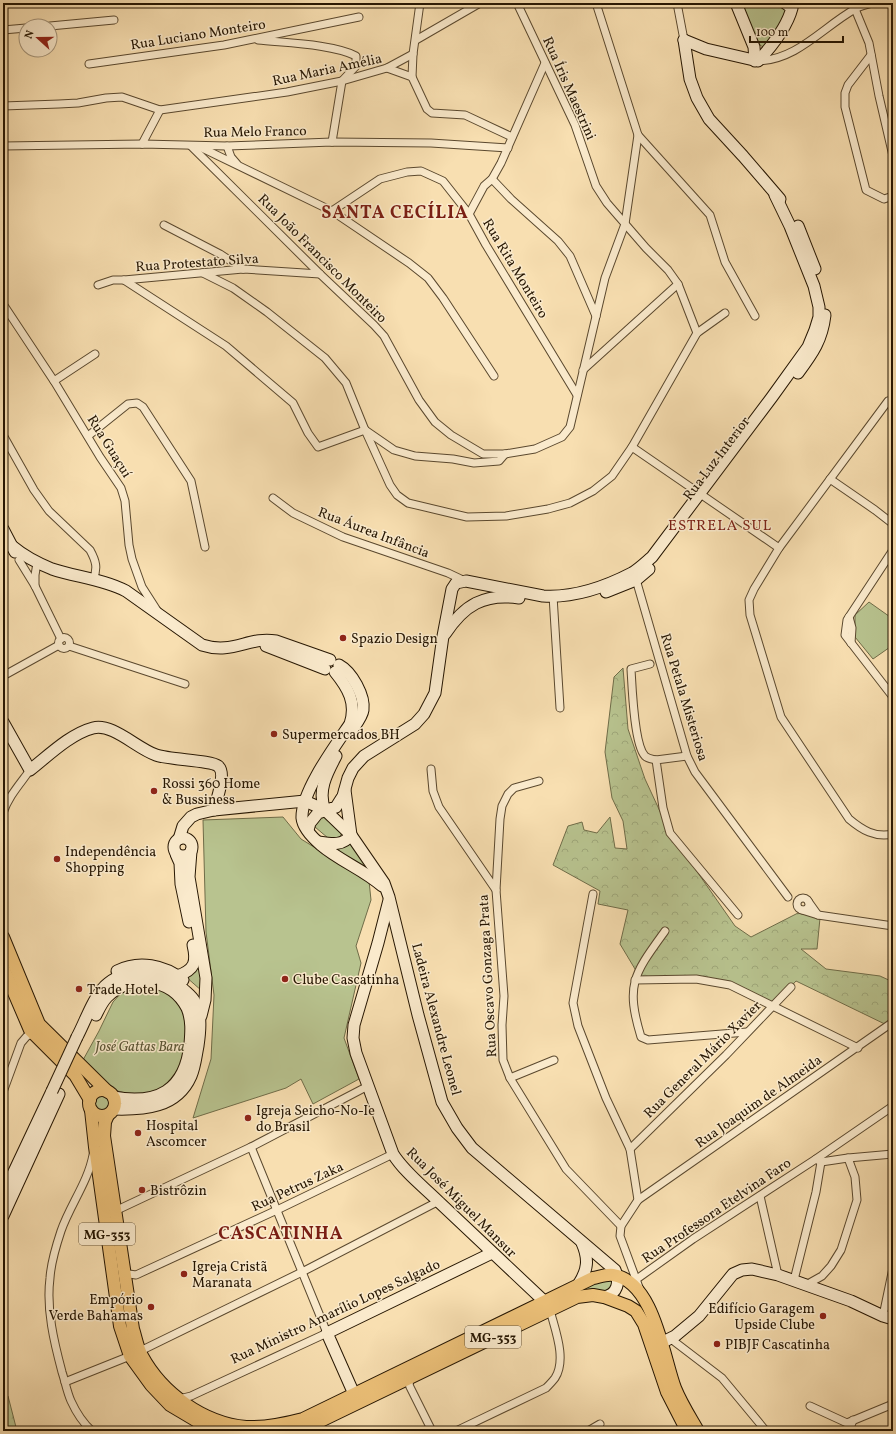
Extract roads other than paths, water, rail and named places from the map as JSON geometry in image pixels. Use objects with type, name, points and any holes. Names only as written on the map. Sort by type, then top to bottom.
[{"type":"main road","points":[[3,936],[39,1024],[110,1094]]},
{"type":"main road","name":"MG-353","points":[[3,967],[7,987],[27,1025],[75,1076],[91,1105],[95,1147],[120,1326],[151,1385],[170,1405],[197,1421],[222,1431]]},
{"type":"main road","points":[[110,1094],[104,1090],[91,1096],[91,1105],[97,1115],[104,1116],[110,1112]]},
{"type":"main road","name":"MG-353","points":[[110,1094],[115,1106],[105,1122],[104,1136],[125,1271],[135,1353],[170,1392],[185,1398],[193,1409],[213,1418],[234,1425],[252,1427],[279,1425],[303,1419],[358,1397],[407,1382],[548,1306],[578,1285],[592,1278],[606,1275],[618,1276]]},
{"type":"main road","points":[[618,1276],[634,1281],[648,1305],[656,1325],[666,1341],[666,1363],[675,1389],[698,1431]]},
{"type":"main road","name":"MG-353","points":[[296,1431],[308,1427],[358,1397],[532,1308],[548,1306],[586,1295],[607,1298],[628,1306],[636,1311],[644,1324],[668,1392],[687,1431]]},
{"type":"main road","points":[[607,1298],[621,1300],[637,1308],[644,1316],[654,1340],[657,1343],[666,1341]]},
{"type":"street","points":[[420,3],[413,54],[412,77],[427,109],[432,112],[465,115],[512,137]]},
{"type":"street","points":[[416,40],[480,3]]},
{"type":"street","name":"Rua Íris Maestrini","points":[[516,3],[575,125],[596,186],[625,224],[668,270],[678,284],[697,333]]},
{"type":"street","points":[[596,3],[638,135],[710,215],[725,262],[754,316]]},
{"type":"street","points":[[677,3],[684,40],[706,49],[757,61],[784,56],[802,47],[856,9],[872,3]]},
{"type":"street","points":[[757,61],[768,50],[790,16],[792,8],[788,3]]},
{"type":"street","points":[[738,6],[754,47],[757,61]]},
{"type":"street","points":[[856,9],[869,43],[879,96],[893,156]]},
{"type":"street","name":"Rua Luciano Monteiro","points":[[88,64],[224,45],[359,17]]},
{"type":"street","points":[[58,25],[114,20]]},
{"type":"street","points":[[3,30],[18,29]]},
{"type":"street","points":[[252,39],[348,52],[356,56],[356,66],[342,81],[332,142]]},
{"type":"street","name":"Rua Luz Interior","points":[[472,604],[498,596],[552,599],[575,594],[635,576],[702,496],[808,346],[815,330],[819,317],[819,307],[814,286],[793,224],[775,195],[743,156],[709,119],[697,98],[690,78],[684,40]]},
{"type":"street","points":[[754,47],[768,50]]},
{"type":"street","points":[[388,68],[413,54]]},
{"type":"street","points":[[871,55],[848,85],[845,93],[845,107],[866,190],[884,198],[893,196]]},
{"type":"street","points":[[469,214],[484,186],[492,178],[508,148],[545,63]]},
{"type":"street","name":"Rua Maria Amélia","points":[[160,110],[287,92],[342,81],[388,68],[412,77]]},
{"type":"street","points":[[3,106],[78,103],[122,97],[160,110],[142,144]]},
{"type":"street","name":"Rua João Francisco Monteiro","points":[[194,146],[320,274],[384,336],[419,400],[435,422],[451,435],[483,454],[505,454],[535,449],[562,437],[570,427],[605,278],[625,224],[638,135]]},
{"type":"street","name":"Rua Melo Franco","points":[[3,146],[142,144],[227,146],[332,142],[431,142],[508,148]]},
{"type":"street","points":[[194,146],[332,211],[409,263],[428,278],[443,298],[494,376]]},
{"type":"street","points":[[227,146],[231,157],[240,167]]},
{"type":"street","name":"Rua Rita Monteiro","points":[[332,211],[380,179],[407,172],[420,171],[443,181],[469,214],[486,245],[577,395]]},
{"type":"street","points":[[492,178],[511,199],[558,241],[570,256],[596,316]]},
{"type":"street","points":[[164,225],[220,254],[243,269]]},
{"type":"street","name":"Rua Protestato Silva","points":[[98,285],[113,280],[243,269],[320,274]]},
{"type":"street","points":[[203,273],[233,288],[267,312],[325,358],[346,383],[365,430],[396,495],[408,503],[467,518],[506,516],[548,509],[570,503],[593,491],[612,476],[632,447],[697,333],[724,312]]},
{"type":"street","points":[[124,280],[226,346],[271,384],[293,403],[308,434],[318,447],[365,430]]},
{"type":"street","points":[[583,370],[678,284]]},
{"type":"street","name":"Rua Guaçuí","points":[[3,304],[54,381],[121,488],[125,501],[129,545],[132,560],[142,587],[161,615]]},
{"type":"street","points":[[54,381],[95,354]]},
{"type":"street","points":[[888,401],[779,548],[754,589],[749,600],[749,607],[781,717],[849,819],[860,828],[872,834],[885,836],[893,834]]},
{"type":"street","points":[[88,436],[128,404],[137,403],[143,407],[191,481],[205,547]]},
{"type":"street","points":[[365,430],[394,450],[415,456],[453,459],[474,463],[499,461],[505,454]]},
{"type":"street","points":[[3,435],[34,490],[49,511],[90,550],[94,557],[97,569],[93,580]]},
{"type":"street","points":[[632,447],[779,548]]},
{"type":"street","points":[[830,479],[865,502],[893,524]]},
{"type":"street","name":"Rua Áurea Infância","points":[[273,498],[293,513],[343,537],[468,581]]},
{"type":"street","points":[[3,529],[19,560],[35,586],[60,642],[61,648],[69,646],[184,684]]},
{"type":"street","points":[[12,546],[36,565]]},
{"type":"street","points":[[893,550],[849,617],[845,635],[893,697]]},
{"type":"street","points":[[19,560],[25,564],[60,571],[114,586],[126,591],[202,645],[220,649],[245,645],[263,640],[272,640],[332,666],[345,668],[354,680],[363,702],[363,709],[358,722],[338,751],[324,783],[322,800],[326,810]]},
{"type":"street","points":[[35,586],[36,565]]},
{"type":"street","points":[[448,573],[451,581],[452,593],[460,605],[467,606],[472,604]]},
{"type":"street","name":"Rua Petala Misteriosa","points":[[635,576],[687,756],[695,772],[788,897],[800,909]]},
{"type":"street","points":[[308,830],[314,816],[336,807],[345,790],[350,773],[364,756],[415,724],[424,714],[435,693],[443,636],[452,593],[456,584],[468,581],[474,587],[477,597],[448,628],[443,636]]},
{"type":"street","name":"Rua Luz Interior","points":[[468,581],[552,599]]},
{"type":"street","points":[[552,599],[560,708]]},
{"type":"street","points":[[3,676],[60,642]]},
{"type":"street","points":[[650,664],[631,669],[633,707],[640,749],[649,759],[656,760],[687,756]]},
{"type":"street","points":[[302,819],[305,801],[311,786],[350,724],[352,716],[353,708],[350,694],[346,685],[332,666]]},
{"type":"street","points":[[3,722],[30,770]]},
{"type":"street","points":[[3,813],[6,805],[30,770],[76,735],[94,728],[109,729],[164,758],[210,763],[218,766],[221,770],[221,783],[214,810]]},
{"type":"street","points":[[656,760],[663,808],[670,833],[738,915]]},
{"type":"street","points":[[431,768],[433,791],[439,807],[496,890]]},
{"type":"street","name":"Rua Oscavo Gonzaga Prata","points":[[539,781],[514,788],[508,794],[502,806],[500,819],[496,890],[504,996],[502,1025],[503,1060],[510,1078],[566,1169],[621,1226]]},
{"type":"street","points":[[290,803],[311,786]]},
{"type":"street","points":[[317,841],[339,844],[352,835],[345,790]]},
{"type":"street","points":[[177,976],[193,967],[195,953],[181,884],[180,863],[174,846],[179,839],[183,826],[191,817],[214,810],[278,805],[305,801]]},
{"type":"street","name":"Ladeira Alexandre Leonel","points":[[305,801],[326,810],[352,835],[384,883],[442,1102],[457,1128],[472,1148],[615,1270],[618,1276]]},
{"type":"street","points":[[278,805],[292,810],[302,819],[308,830],[322,846],[366,874],[388,894]]},
{"type":"street","points":[[110,1112],[137,1110],[163,1103],[180,1094],[192,1075],[199,1042],[200,1018],[204,1000],[206,978],[189,877],[191,847],[189,835],[191,817]]},
{"type":"street","points":[[179,839],[184,838],[191,847]]},
{"type":"street","points":[[176,854],[185,856],[191,847]]},
{"type":"street","name":"Rua José Miguel Mansur","points":[[388,894],[378,943],[354,1025],[353,1038],[356,1053],[393,1154],[411,1175],[548,1306]]},
{"type":"street","points":[[593,894],[573,1003],[578,1026],[606,1098],[630,1149],[638,1200],[621,1226],[620,1236],[634,1281]]},
{"type":"street","points":[[788,897],[805,900],[818,915]]},
{"type":"street","points":[[800,909],[807,908],[809,905],[805,900]]},
{"type":"street","points":[[800,909],[818,915],[893,926]]},
{"type":"street","points":[[665,931],[642,963],[635,980],[633,998],[635,1018],[641,1037],[648,1040],[747,1032]]},
{"type":"street","points":[[81,1034],[87,1004],[92,993],[102,981],[114,972],[130,965],[148,965],[170,972],[177,976],[190,988],[199,1011],[200,1018]]},
{"type":"street","points":[[3,1216],[97,997],[104,986],[128,974],[145,972],[164,977],[179,986],[194,1000]]},
{"type":"street","points":[[635,980],[696,978],[730,985],[858,1048]]},
{"type":"street","points":[[81,1034],[102,1002],[115,990],[127,984],[149,982],[163,986],[179,997],[188,1010],[192,1026],[188,1058],[176,1083],[169,1090],[159,1096],[149,1099],[128,1100],[110,1094]]},
{"type":"street","name":"Rua General Mário Xavier","points":[[630,1149],[791,987]]},
{"type":"street","name":"Rua Joaquim de Almeida","points":[[638,1200],[858,1048],[893,1022]]},
{"type":"street","points":[[3,1092],[20,1043],[27,1036],[34,1034]]},
{"type":"street","points":[[510,1078],[554,1060]]},
{"type":"street","points":[[115,1211],[251,1147],[368,1086]]},
{"type":"street","points":[[3,1195],[56,1092]]},
{"type":"street","name":"Rua Professora Etelvina Faro","points":[[634,1281],[693,1239],[819,1160],[893,1106]]},
{"type":"street","points":[[92,1431],[79,1416],[71,1400],[65,1382],[57,1353],[51,1320],[49,1279],[54,1255],[62,1230],[91,1168],[95,1147]]},
{"type":"street","points":[[251,1147],[327,1333],[358,1397]]},
{"type":"street","name":"Rua Petrus Zaka","points":[[125,1271],[129,1274],[136,1275],[277,1210],[393,1154]]},
{"type":"street","name":"Rua Professora Etelvina Faro","points":[[819,1160],[893,1154]]},
{"type":"street","points":[[806,1285],[822,1276],[842,1250],[857,1200],[855,1177],[848,1158]]},
{"type":"street","points":[[794,1280],[816,1192],[819,1160]]},
{"type":"street","points":[[760,1196],[778,1275]]},
{"type":"street","points":[[65,1382],[135,1353],[302,1272],[439,1201]]},
{"type":"street","points":[[578,1285],[585,1273],[587,1264],[586,1253],[582,1243]]},
{"type":"street","name":"Rua Ministro Amarílio Lopes Salgado","points":[[185,1398],[327,1333],[492,1254]]},
{"type":"street","points":[[766,1431],[722,1378],[666,1341],[699,1316],[734,1274],[742,1270],[752,1269],[794,1280],[851,1300],[888,1317],[893,1268]]},
{"type":"street","points":[[607,1298],[616,1290],[618,1276]]},
{"type":"street","points":[[532,1290],[534,1300],[532,1308]]},
{"type":"street","points":[[456,1431],[546,1388],[555,1377],[560,1362],[558,1345],[548,1306]]},
{"type":"street","points":[[407,1382],[432,1431]]},
{"type":"street","points":[[810,1406],[847,1423],[893,1404]]},
{"type":"street","points":[[849,1431],[852,1420]]},
{"type":"street","points":[[588,1431],[600,1424]]},
{"type":"place","name":"Spazio Design","points":[[343,638]]},
{"type":"place","name":"Supermercados BH","points":[[274,734]]},
{"type":"place","name":"Rossi 360 Home & Bussiness","points":[[154,791]]},
{"type":"place","name":"Independência Shopping","points":[[57,859]]},
{"type":"place","name":"Clube Cascatinha","points":[[285,979]]},
{"type":"place","name":"Trade Hotel","points":[[79,989]]},
{"type":"place","name":"Igreja Seicho-No-Ie do Brasil","points":[[248,1118]]},
{"type":"place","name":"Hospital Ascomcer","points":[[138,1133]]},
{"type":"place","name":"Bistrôzin","points":[[142,1190]]},
{"type":"place","name":"Igreja Cristã Maranata","points":[[184,1274]]},
{"type":"place","name":"Empório Verde Bahamas","points":[[151,1307]]},
{"type":"place","name":"Edifício Garagem Upside Clube","points":[[823,1316]]},
{"type":"place","name":"PIBJF Cascatinha","points":[[717,1344]]},
{"type":"district","name":"SANTA CECÍLIA","points":[[395,212]]},
{"type":"district","name":"ESTRELA SUL","points":[[720,525]]},
{"type":"district","name":"CASCATINHA","points":[[281,1233]]},
{"type":"park label","name":"José Gattas Bara","points":[[140,1046]]}]
